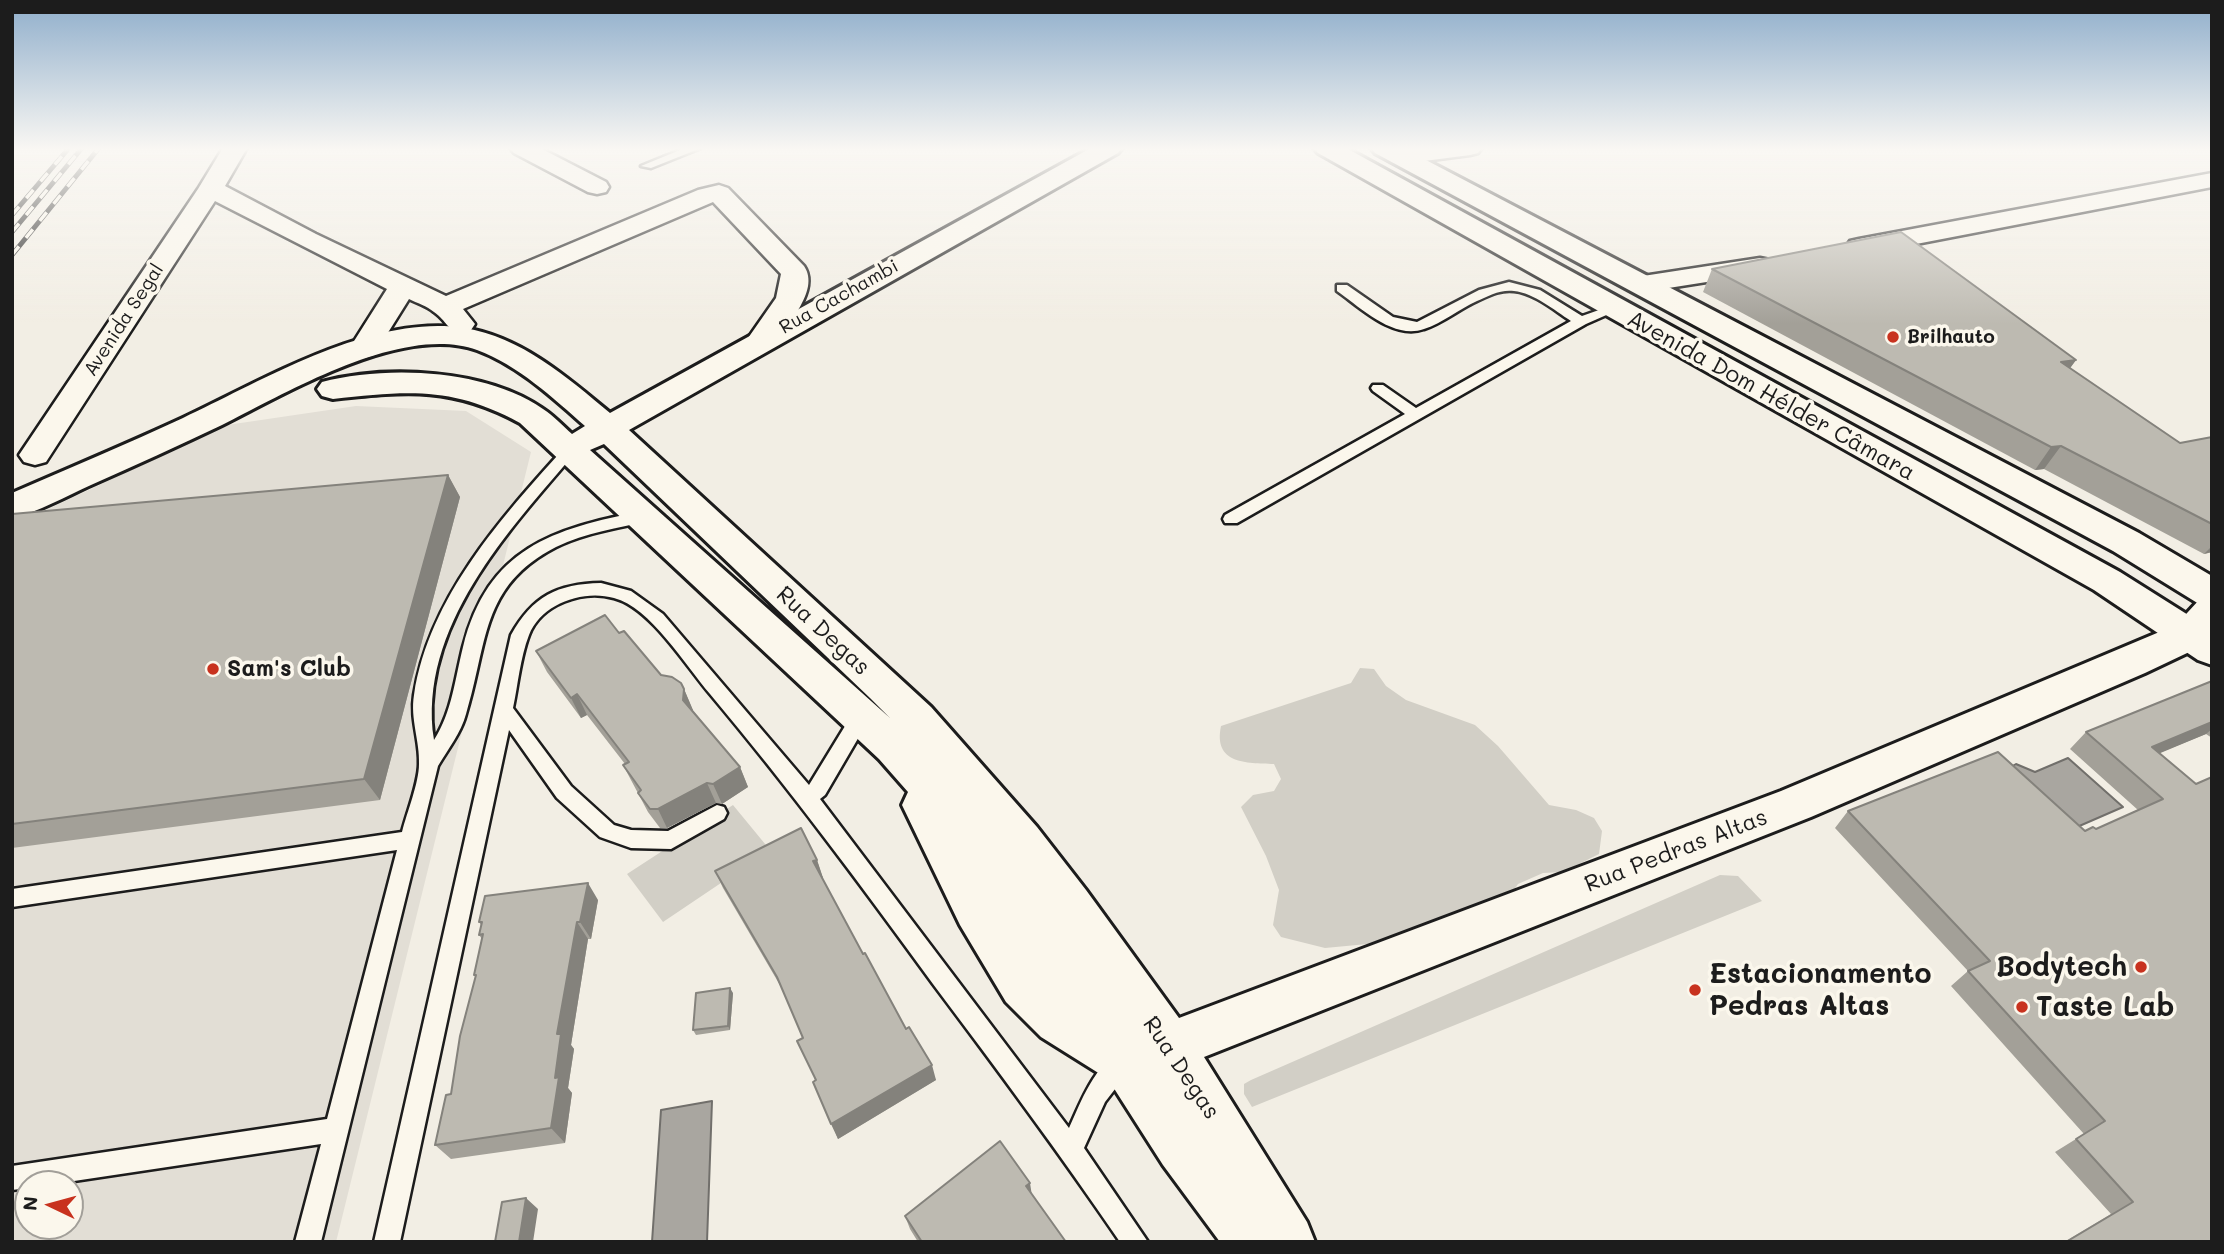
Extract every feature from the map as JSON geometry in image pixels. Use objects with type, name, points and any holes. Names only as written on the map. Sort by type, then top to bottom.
[{"type":"main road","name":"Rua Cachambi","points":[[571,449],[605,427],[1004,207]]},
{"type":"main road","name":"Avenida Dom Hélder Câmara","points":[[1433,207],[2107,581],[2204,631]]},
{"type":"main road","name":"Avenida Dom Hélder Câmara","points":[[1495,207],[2126,542],[2212,594]]},
{"type":"main road","name":"Rua Degas","points":[[212,417],[296,373],[364,349],[409,340],[461,337],[493,344],[510,353],[605,427],[918,721],[1055,884],[1147,1055],[1182,1146],[1255,1242]]},
{"type":"main road","points":[[12,507],[212,417],[391,374],[430,357],[461,337]]},
{"type":"main road","name":"Rua Degas","points":[[333,389],[419,382],[481,391],[505,400],[532,416],[571,449],[894,747],[996,945],[1024,986],[1067,1028],[1147,1055],[1234,1150],[1287,1242]]},
{"type":"main road","name":"Rua Pedras Altas","points":[[1147,1055],[1753,822],[2204,631]]},
{"type":"street","name":"Avenida Segal","points":[[35,455],[199,207]]},
{"type":"street","points":[[244,207],[445,306],[463,327],[461,337]]},
{"type":"street","points":[[445,306],[681,207]]},
{"type":"street","points":[[732,207],[794,272],[797,281],[791,297],[761,341]]},
{"type":"street","points":[[1836,252],[2074,207]]},
{"type":"street","points":[[1643,284],[1782,262]]},
{"type":"street","points":[[364,349],[403,286]]},
{"type":"lane","points":[[1527,291],[1557,275]]},
{"type":"lane","points":[[1342,288],[1395,324],[1409,327],[1420,326],[1503,287],[1527,291],[1581,321]]},
{"type":"lane","points":[[1231,519],[1581,321],[1613,309]]},
{"type":"lane","points":[[1378,388],[1417,416]]},
{"type":"lane","points":[[429,764],[423,730],[423,692],[444,626],[485,555],[533,491],[571,449]]},
{"type":"lane","points":[[308,1242],[429,764],[457,714],[479,625],[495,586],[510,569],[550,544],[593,527],[643,516]]},
{"type":"lane","points":[[387,1242],[520,635],[531,616],[557,599],[579,591],[604,588],[624,595],[655,617],[807,797],[1071,1150],[1135,1242]]},
{"type":"lane","points":[[503,708],[564,792],[607,831],[631,839],[671,840],[717,813]]},
{"type":"lane","points":[[807,797],[818,789],[860,718]]},
{"type":"lane","points":[[12,898],[410,839]]},
{"type":"lane","points":[[1071,1150],[1097,1094],[1147,1055]]},
{"type":"lane","points":[[12,1178],[337,1130]]},
{"type":"shaded area","points":[[356,406],[466,411],[531,452],[336,1242],[12,1242],[12,526],[227,425]]},
{"type":"shaded area","points":[[1360,668],[1374,669],[1386,686],[1406,700],[1475,725],[1498,746],[1549,805],[1576,810],[1594,818],[1602,831],[1599,854],[1563,872],[1543,873],[1518,884],[1505,903],[1459,911],[1415,931],[1378,943],[1325,948],[1281,937],[1273,925],[1279,890],[1266,856],[1241,807],[1253,795],[1274,791],[1281,779],[1274,764],[1243,762],[1227,754],[1220,739],[1221,726],[1351,683]]},
{"type":"shaded area","points":[[2068,758],[2123,807],[2077,827],[2009,768],[2016,764],[2035,772]]},
{"type":"shaded area","points":[[733,805],[770,850],[663,922],[627,874]]},
{"type":"shaded area","points":[[1720,875],[1738,876],[1762,901],[1252,1107],[1244,1094],[1244,1084],[1251,1080]]},
{"type":"shaded area","points":[[712,1101],[707,1242],[652,1242],[661,1110]]},
{"type":"building","points":[[1901,232],[2076,360],[2061,362],[2180,443],[2212,437],[2212,524],[2061,446],[2051,447],[1712,269]]},
{"type":"building","name":"Sam's Club","points":[[448,475],[364,779],[12,824],[12,514]]},
{"type":"building","points":[[605,615],[619,633],[624,631],[661,675],[672,677],[681,683],[684,689],[683,700],[740,767],[713,784],[707,783],[658,809],[650,809],[638,793],[641,790],[623,765],[629,762],[577,694],[571,698],[536,651]]},
{"type":"building","points":[[2212,681],[2212,722],[2152,747],[2196,784],[2212,777],[2212,1242],[2066,1242],[2133,1202],[2076,1139],[2105,1121],[1968,971],[1990,961],[1848,811],[1998,752],[2085,831],[2093,827],[2096,829],[2163,799],[2086,732]]},
{"type":"building","points":[[801,828],[817,860],[813,861],[863,954],[865,953],[906,1029],[909,1027],[932,1065],[831,1124],[813,1082],[816,1080],[797,1041],[803,1038],[777,977],[715,871]]},
{"type":"building","points":[[588,883],[580,922],[577,922],[557,1034],[561,1034],[555,1078],[559,1077],[551,1128],[435,1145],[446,1095],[451,1094],[460,1036],[476,975],[483,934],[479,935],[482,922],[479,922],[485,896]]},
{"type":"building","points":[[730,988],[728,1026],[693,1030],[696,993]]},
{"type":"building","points":[[1000,1141],[1030,1183],[1026,1186],[1066,1242],[922,1242],[905,1216]]},
{"type":"building","points":[[526,1198],[519,1242],[495,1242],[502,1202]]},
{"type":"railway","points":[[12,215],[19,207]]},
{"type":"railway","points":[[12,232],[33,207]]},
{"type":"railway","points":[[12,255],[51,207]]},
{"type":"place","name":"Brilhauto","points":[[1893,337]]},
{"type":"place","name":"Sam's Club","points":[[213,669]]},
{"type":"place","name":"Bodytech","points":[[2141,967]]},
{"type":"place","name":"Estacionamento Pedras Altas","points":[[1695,990]]},
{"type":"place","name":"Taste Lab","points":[[2022,1007]]}]
